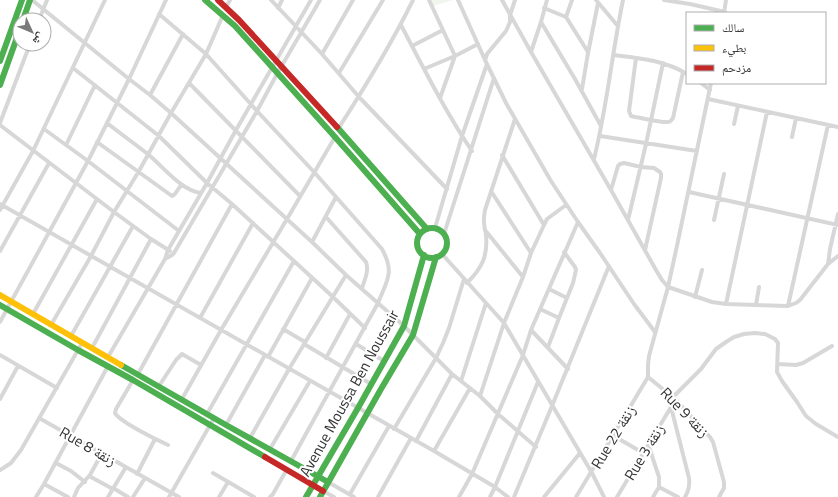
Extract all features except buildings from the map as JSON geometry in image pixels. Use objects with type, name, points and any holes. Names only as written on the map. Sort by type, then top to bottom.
[{"type":"street","points":[[0,61],[22,0]]},
{"type":"street","points":[[26,12],[31,0],[150,95],[404,326],[452,374],[480,396],[536,447]]},
{"type":"street","points":[[42,12],[47,0]]},
{"type":"street","points":[[0,210],[44,129],[105,0]]},
{"type":"street","points":[[0,322],[88,161],[166,0]]},
{"type":"street","points":[[205,0],[234,26],[335,137],[420,234]]},
{"type":"street","points":[[218,0],[276,61],[427,229]]},
{"type":"street","points":[[226,7],[230,0]]},
{"type":"street","points":[[271,0],[322,54],[359,97],[447,189]]},
{"type":"street","points":[[278,8],[282,0]]},
{"type":"street","points":[[36,497],[71,436],[108,366],[110,358],[165,259],[168,250],[311,0]]},
{"type":"street","points":[[165,259],[174,253],[320,0]]},
{"type":"street","points":[[322,54],[353,0]]},
{"type":"street","points":[[339,73],[382,0]]},
{"type":"street","points":[[338,129],[359,97],[401,25],[413,0]]},
{"type":"street","points":[[429,0],[455,56],[440,98]]},
{"type":"street","points":[[458,0],[506,103],[551,181],[638,310],[656,332]]},
{"type":"street","points":[[485,60],[487,54],[506,31],[510,22],[510,15],[515,0]]},
{"type":"street","points":[[531,52],[546,0]]},
{"type":"street","points":[[566,17],[572,0]]},
{"type":"street","points":[[594,159],[600,136],[623,0]]},
{"type":"street","points":[[664,0],[690,2],[724,12],[726,0]]},
{"type":"street","points":[[504,1],[510,15],[531,52],[594,159],[662,280],[668,287],[712,302],[726,304],[788,306],[800,300],[828,264],[838,256]]},
{"type":"street","points":[[597,2],[618,25]]},
{"type":"street","points":[[581,90],[597,2]]},
{"type":"street","points":[[544,8],[566,17],[588,53]]},
{"type":"street","points":[[160,14],[206,54],[382,249],[388,261],[390,269],[378,303],[292,461]]},
{"type":"street","points":[[52,325],[114,212],[206,54],[223,15]]},
{"type":"street","points":[[540,22],[563,58],[601,126]]},
{"type":"street","points":[[401,25],[440,98],[472,151]]},
{"type":"street","points":[[412,46],[444,30]]},
{"type":"street","points":[[150,95],[183,34]]},
{"type":"street","points":[[424,69],[455,56],[478,44]]},
{"type":"street","points":[[0,85],[12,51]]},
{"type":"street","points":[[27,52],[0,124],[33,151],[114,212],[151,239],[174,253]]},
{"type":"street","points":[[613,55],[647,59],[663,63],[685,73],[671,121],[652,120],[631,116],[629,111],[636,58]]},
{"type":"street","points":[[628,220],[652,120],[663,63]]},
{"type":"street","points":[[435,228],[462,136],[487,64]]},
{"type":"street","points":[[73,68],[158,136],[365,328]]},
{"type":"street","points":[[444,234],[472,151],[494,78]]},
{"type":"street","points":[[189,83],[300,196]]},
{"type":"street","points":[[701,84],[710,90]]},
{"type":"street","points":[[648,377],[649,356],[668,287],[711,84]]},
{"type":"street","points":[[66,145],[95,85]]},
{"type":"street","points":[[708,99],[838,127]]},
{"type":"street","points":[[734,124],[738,106]]},
{"type":"street","points":[[726,304],[767,112]]},
{"type":"street","points":[[792,137],[796,118]]},
{"type":"street","points":[[468,283],[476,274],[484,258],[486,250],[483,219],[485,210],[515,119]]},
{"type":"street","points":[[107,123],[148,155],[181,185],[196,193],[201,193]]},
{"type":"street","points":[[788,306],[828,125]]},
{"type":"street","points":[[44,129],[179,231]]},
{"type":"street","points":[[600,136],[697,151]]},
{"type":"street","points":[[182,399],[335,137]]},
{"type":"street","points":[[97,142],[172,196],[181,185]]},
{"type":"street","points":[[502,155],[544,225]]},
{"type":"street","points":[[0,252],[49,163]]},
{"type":"street","points":[[611,190],[618,166],[620,164],[627,163],[654,168],[658,169],[661,174],[645,250]]},
{"type":"street","points":[[714,220],[724,174]]},
{"type":"street","points":[[491,191],[531,253]]},
{"type":"street","points":[[689,192],[837,224]]},
{"type":"street","points":[[312,242],[336,197]]},
{"type":"street","points":[[33,314],[97,199]]},
{"type":"street","points":[[168,446],[120,419],[115,413],[116,409],[140,375],[176,304],[232,204]]},
{"type":"street","points":[[2,205],[434,451],[495,487],[508,497]]},
{"type":"street","points":[[480,396],[504,323],[523,278],[531,253],[547,219],[566,205]]},
{"type":"street","points":[[828,264],[838,214]]},
{"type":"street","points":[[326,217],[366,262],[367,274],[362,288]]},
{"type":"street","points":[[459,497],[472,474],[498,414],[523,355],[531,330],[578,222]]},
{"type":"street","points":[[200,318],[253,223]]},
{"type":"street","points":[[71,336],[133,226]]},
{"type":"street","points":[[435,228],[444,234],[447,243],[446,249],[439,255],[430,257],[421,252],[418,242],[420,234],[427,229],[435,228]]},
{"type":"street","points":[[485,230],[523,278]]},
{"type":"street","points":[[92,348],[151,239]]},
{"type":"street","points":[[548,347],[558,318],[573,283],[576,270],[576,267],[564,252]]},
{"type":"street","name":"Avenue Moussa Ben Noussair","points":[[306,497],[404,326],[424,255]]},
{"type":"street","points":[[439,255],[464,278],[504,323],[592,473],[604,497]]},
{"type":"street","name":"Avenue Moussa Ben Noussair","points":[[322,494],[413,335],[439,255]]},
{"type":"street","points":[[207,414],[294,261]]},
{"type":"street","points":[[514,497],[536,447],[609,266]]},
{"type":"street","points":[[695,297],[702,270]]},
{"type":"street","points":[[250,438],[304,343],[346,274]]},
{"type":"street","points":[[226,425],[284,329],[312,278]]},
{"type":"street","points":[[394,429],[436,358],[443,343],[464,278]]},
{"type":"street","points":[[756,305],[759,287]]},
{"type":"street","points":[[549,289],[567,298]]},
{"type":"street","points":[[0,295],[354,497]]},
{"type":"street","points":[[461,381],[486,303]]},
{"type":"street","points":[[0,305],[287,469],[313,485],[322,494],[334,497]]},
{"type":"street","points":[[540,309],[558,318]]},
{"type":"street","points":[[326,358],[350,314]]},
{"type":"street","points":[[284,329],[326,358],[371,384]]},
{"type":"street","points":[[531,330],[568,369]]},
{"type":"street","name":"Rue 3 زنقة","points":[[617,497],[671,406],[674,398],[701,369],[716,349],[734,337],[744,334],[765,334],[775,339],[778,343],[777,364]]},
{"type":"street","points":[[0,470],[11,463],[16,457],[82,343]]},
{"type":"street","points":[[356,344],[384,361]]},
{"type":"street","points":[[832,346],[803,363],[796,365],[777,364],[777,372],[806,416],[816,424],[838,437]]},
{"type":"street","points":[[159,386],[176,360],[182,354],[201,365]]},
{"type":"street","points":[[0,355],[57,388]]},
{"type":"street","points":[[0,398],[18,366]]},
{"type":"street","points":[[416,441],[452,374]]},
{"type":"street","name":"Rue 9 زنقة","points":[[648,377],[674,398],[713,442],[724,482],[724,488],[719,497]]},
{"type":"street","name":"Rue 22 زنقة","points":[[576,497],[592,473],[648,377]]},
{"type":"street","points":[[270,449],[310,381]]},
{"type":"street","points":[[490,497],[538,382]]},
{"type":"street","points":[[434,451],[470,388]]},
{"type":"street","points":[[671,406],[690,484],[685,497]]},
{"type":"street","name":"Rue 8 زنقة","points":[[39,418],[145,478],[170,495],[178,497]]},
{"type":"street","points":[[170,495],[214,418]]},
{"type":"street","points":[[350,494],[389,426]]},
{"type":"street","points":[[614,436],[643,453]]},
{"type":"street","points":[[378,497],[411,438]]},
{"type":"street","points":[[137,474],[155,439]]},
{"type":"street","points":[[648,444],[659,477],[658,487],[653,497]]},
{"type":"street","points":[[74,497],[78,488],[85,482],[102,453]]},
{"type":"street","points":[[544,497],[580,453]]},
{"type":"street","points":[[56,463],[71,471],[85,482]]},
{"type":"street","points":[[108,497],[126,467]]},
{"type":"street","points":[[270,497],[287,469]]},
{"type":"street","points":[[213,473],[254,497]]},
{"type":"street","points":[[89,476],[128,497]]},
{"type":"street","points":[[134,497],[145,478]]},
{"type":"street","points":[[219,497],[228,482]]},
{"type":"street","points":[[44,484],[68,497]]},
{"type":"street","points":[[658,487],[678,497]]},
{"type":"shaded area","points":[[431,0],[453,0],[433,6]]},
{"type":"traffic: fast","points":[[0,61],[22,0]]},
{"type":"traffic: fast","points":[[26,12],[30,0]]},
{"type":"traffic: fast","points":[[205,0],[235,26],[420,234]]},
{"type":"traffic: fast","points":[[0,85],[12,51]]},
{"type":"traffic: fast","points":[[337,127],[427,229]]},
{"type":"traffic: fast","points":[[432,228],[442,233],[447,243],[442,253],[432,258],[422,253],[417,243],[422,233],[432,228]]},
{"type":"traffic: fast","points":[[306,497],[404,326],[424,255]]},
{"type":"traffic: fast","points":[[320,497],[413,335],[436,257]]},
{"type":"traffic: fast","points":[[0,305],[265,457]]},
{"type":"traffic: fast","points":[[121,365],[328,482]]},
{"type":"traffic: slow","points":[[0,295],[121,365]]},
{"type":"traffic: jam","points":[[218,0],[239,20],[337,127]]},
{"type":"traffic: jam","points":[[265,457],[323,491]]}]
